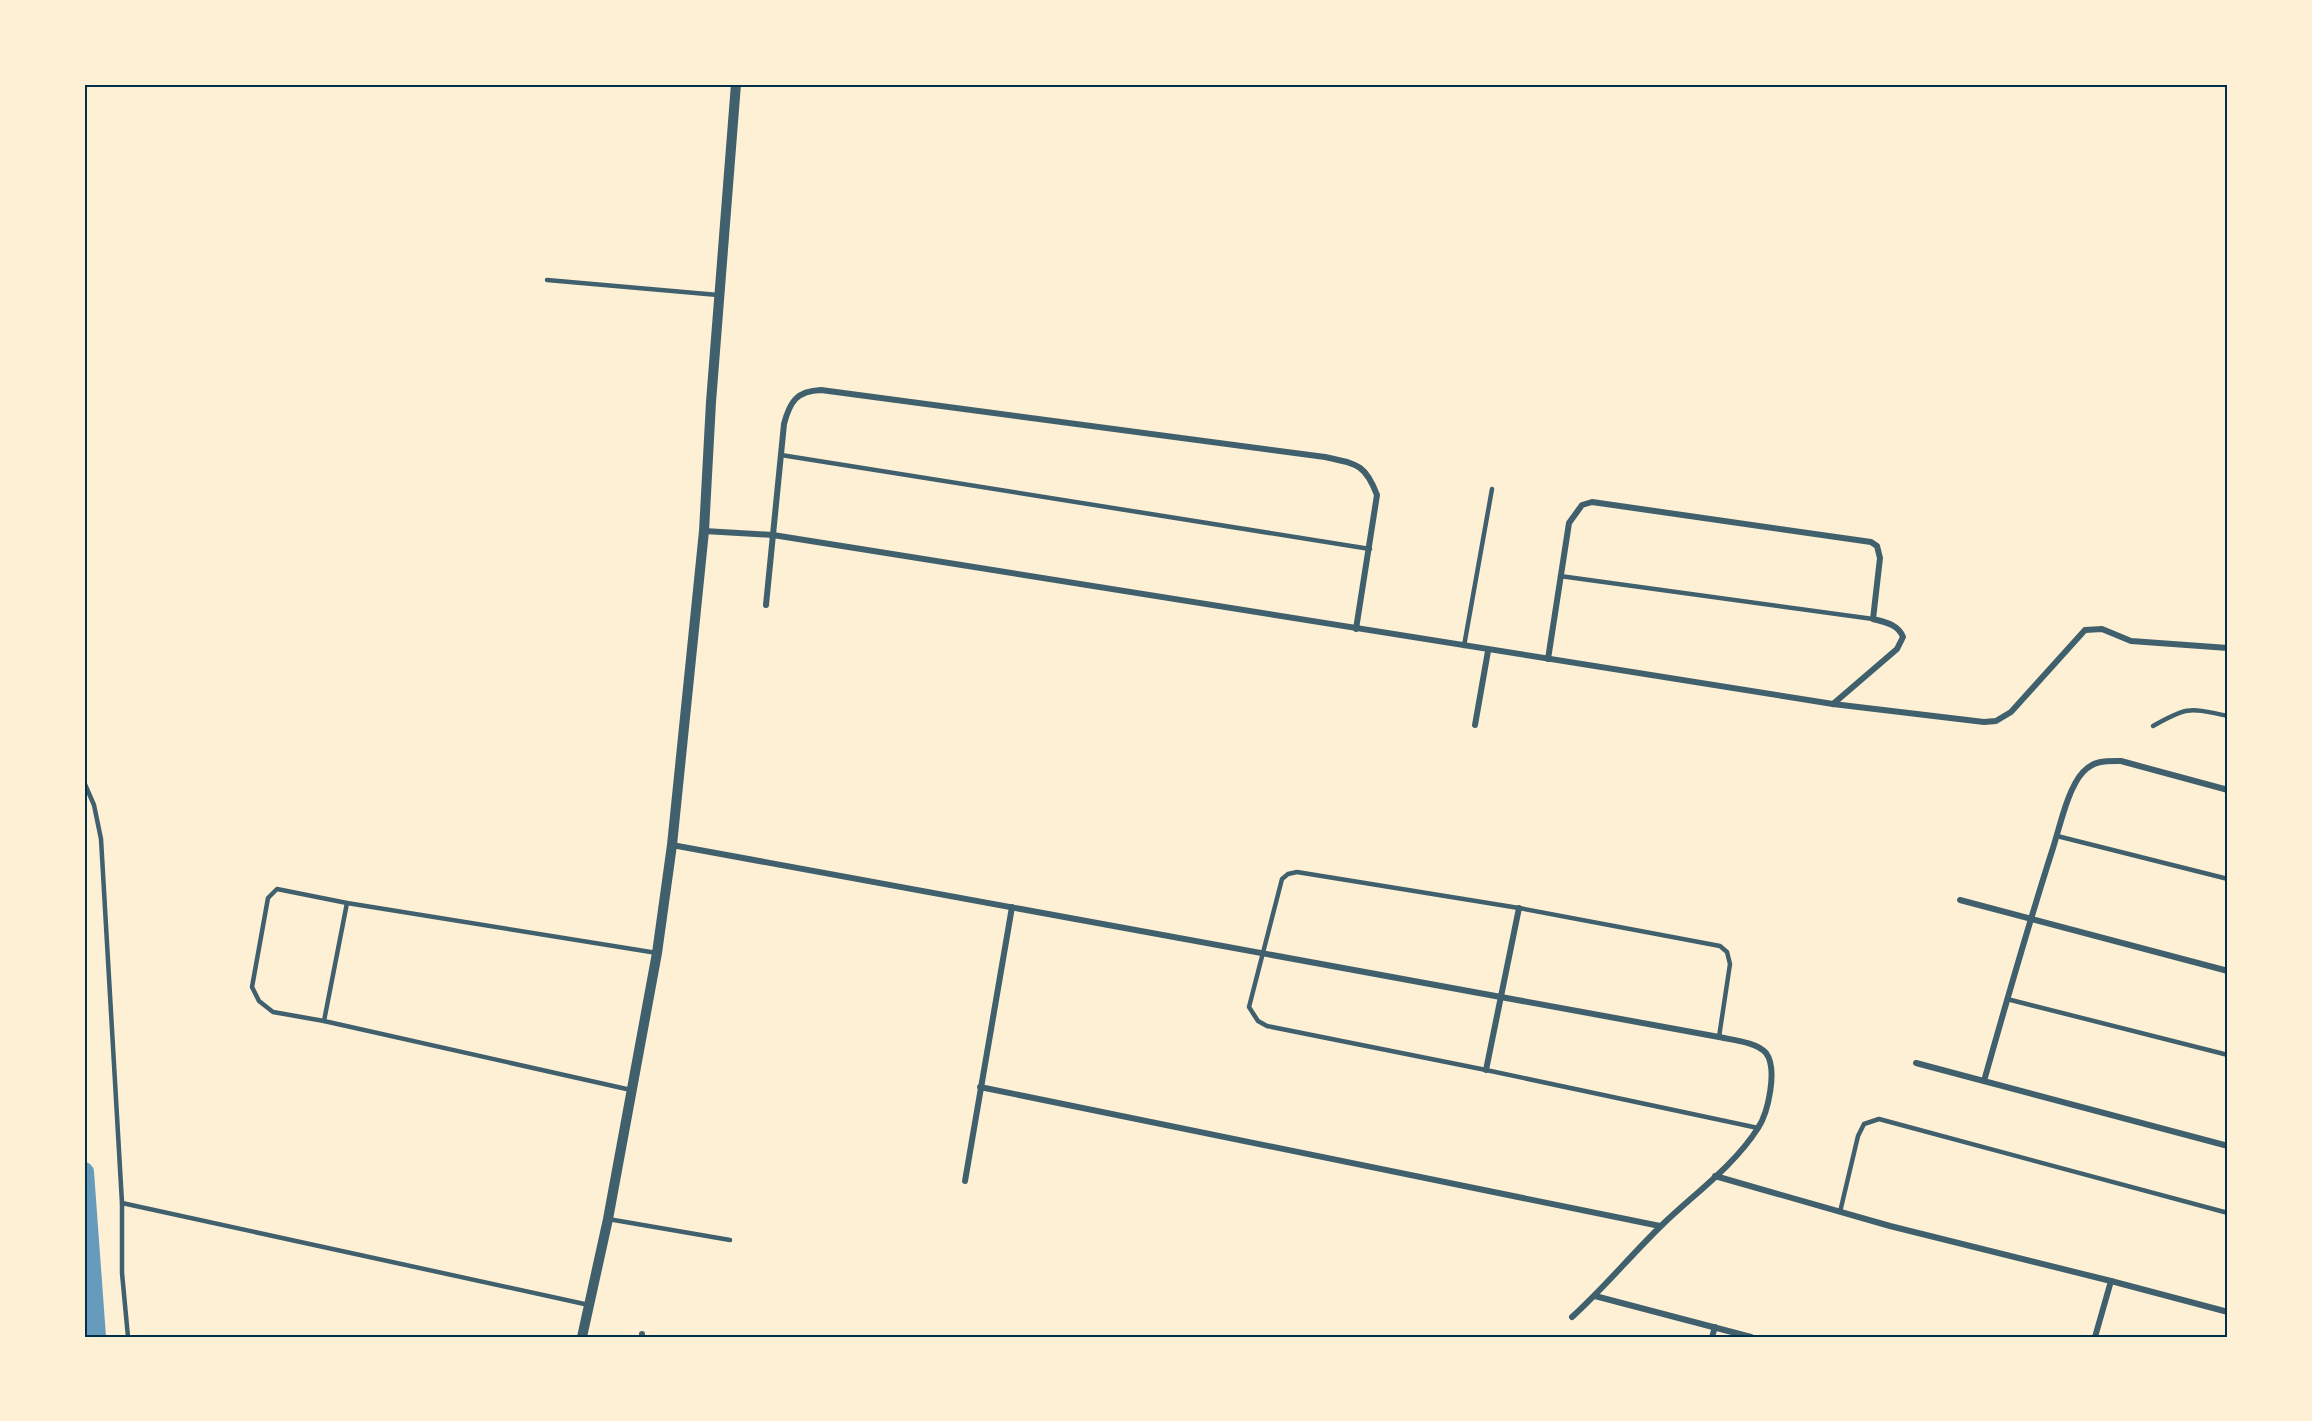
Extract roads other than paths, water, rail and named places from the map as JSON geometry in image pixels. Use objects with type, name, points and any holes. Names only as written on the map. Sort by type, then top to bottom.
[{"type":"street","points":[[582,1337],[608,1219],[657,953],[672,844],[704,531],[711,402],[736,84]]},
{"type":"street","points":[[766,605],[781,455],[788,410],[795,398],[801,394],[821,390],[1325,457],[1353,464],[1370,475],[1377,495],[1356,629]]},
{"type":"street","points":[[1548,659],[1569,523],[1582,505],[1592,502],[1871,542],[1877,546],[1880,558],[1873,619],[1893,625],[1903,637],[1897,649],[1833,704]]},
{"type":"street","points":[[704,531],[773,535],[1488,651],[1833,704],[1984,722],[1996,721],[2011,712],[2082,632],[2090,628],[2102,629],[2131,640],[2228,648]]},
{"type":"street","points":[[1475,725],[1488,651]]},
{"type":"street","points":[[1984,1081],[2057,836],[2074,785],[2083,772],[2105,760],[2121,761],[2228,790]]},
{"type":"street","points":[[672,844],[1719,1037],[1749,1044],[1766,1053],[1770,1063],[1770,1086],[1767,1111],[1758,1128],[1715,1176],[1660,1226],[1595,1296],[1572,1317]]},
{"type":"street","points":[[1960,900],[2228,971]]},
{"type":"street","points":[[965,1181],[1012,907]]},
{"type":"street","points":[[1486,1070],[1519,908]]},
{"type":"street","points":[[1916,1063],[2228,1146]]},
{"type":"street","points":[[980,1087],[1660,1226]]},
{"type":"street","points":[[1715,1176],[1840,1212],[2228,1312]]},
{"type":"street","points":[[2094,1337],[2111,1281]]},
{"type":"street","points":[[1595,1296],[1752,1337]]},
{"type":"street","points":[[1712,1337],[1715,1327]]},
{"type":"lane","points":[[547,280],[721,296]]},
{"type":"lane","points":[[781,455],[1370,549]]},
{"type":"lane","points":[[1464,646],[1492,489]]},
{"type":"lane","points":[[1560,576],[1873,619]]},
{"type":"lane","points":[[2153,726],[2179,712],[2190,709],[2228,716]]},
{"type":"lane","points":[[84,782],[94,805],[101,839],[122,1203],[122,1273],[128,1337]]},
{"type":"lane","points":[[2057,836],[2228,879]]},
{"type":"lane","points":[[1719,1037],[1730,964],[1727,952],[1720,946],[1519,908],[1297,872],[1288,874],[1282,879],[1250,1007],[1258,1021],[1267,1026],[1758,1128]]},
{"type":"lane","points":[[631,1090],[324,1021],[273,1012],[259,1001],[252,987],[268,898],[277,889],[347,903],[657,953]]},
{"type":"lane","points":[[324,1021],[347,903]]},
{"type":"lane","points":[[2007,999],[2228,1054]]},
{"type":"lane","points":[[1840,1212],[1858,1136],[1864,1124],[1880,1119],[2228,1213]]},
{"type":"lane","points":[[122,1203],[589,1305]]},
{"type":"lane","points":[[608,1219],[730,1240]]},
{"type":"waterway","points":[[84,1172],[96,1337]]}]
